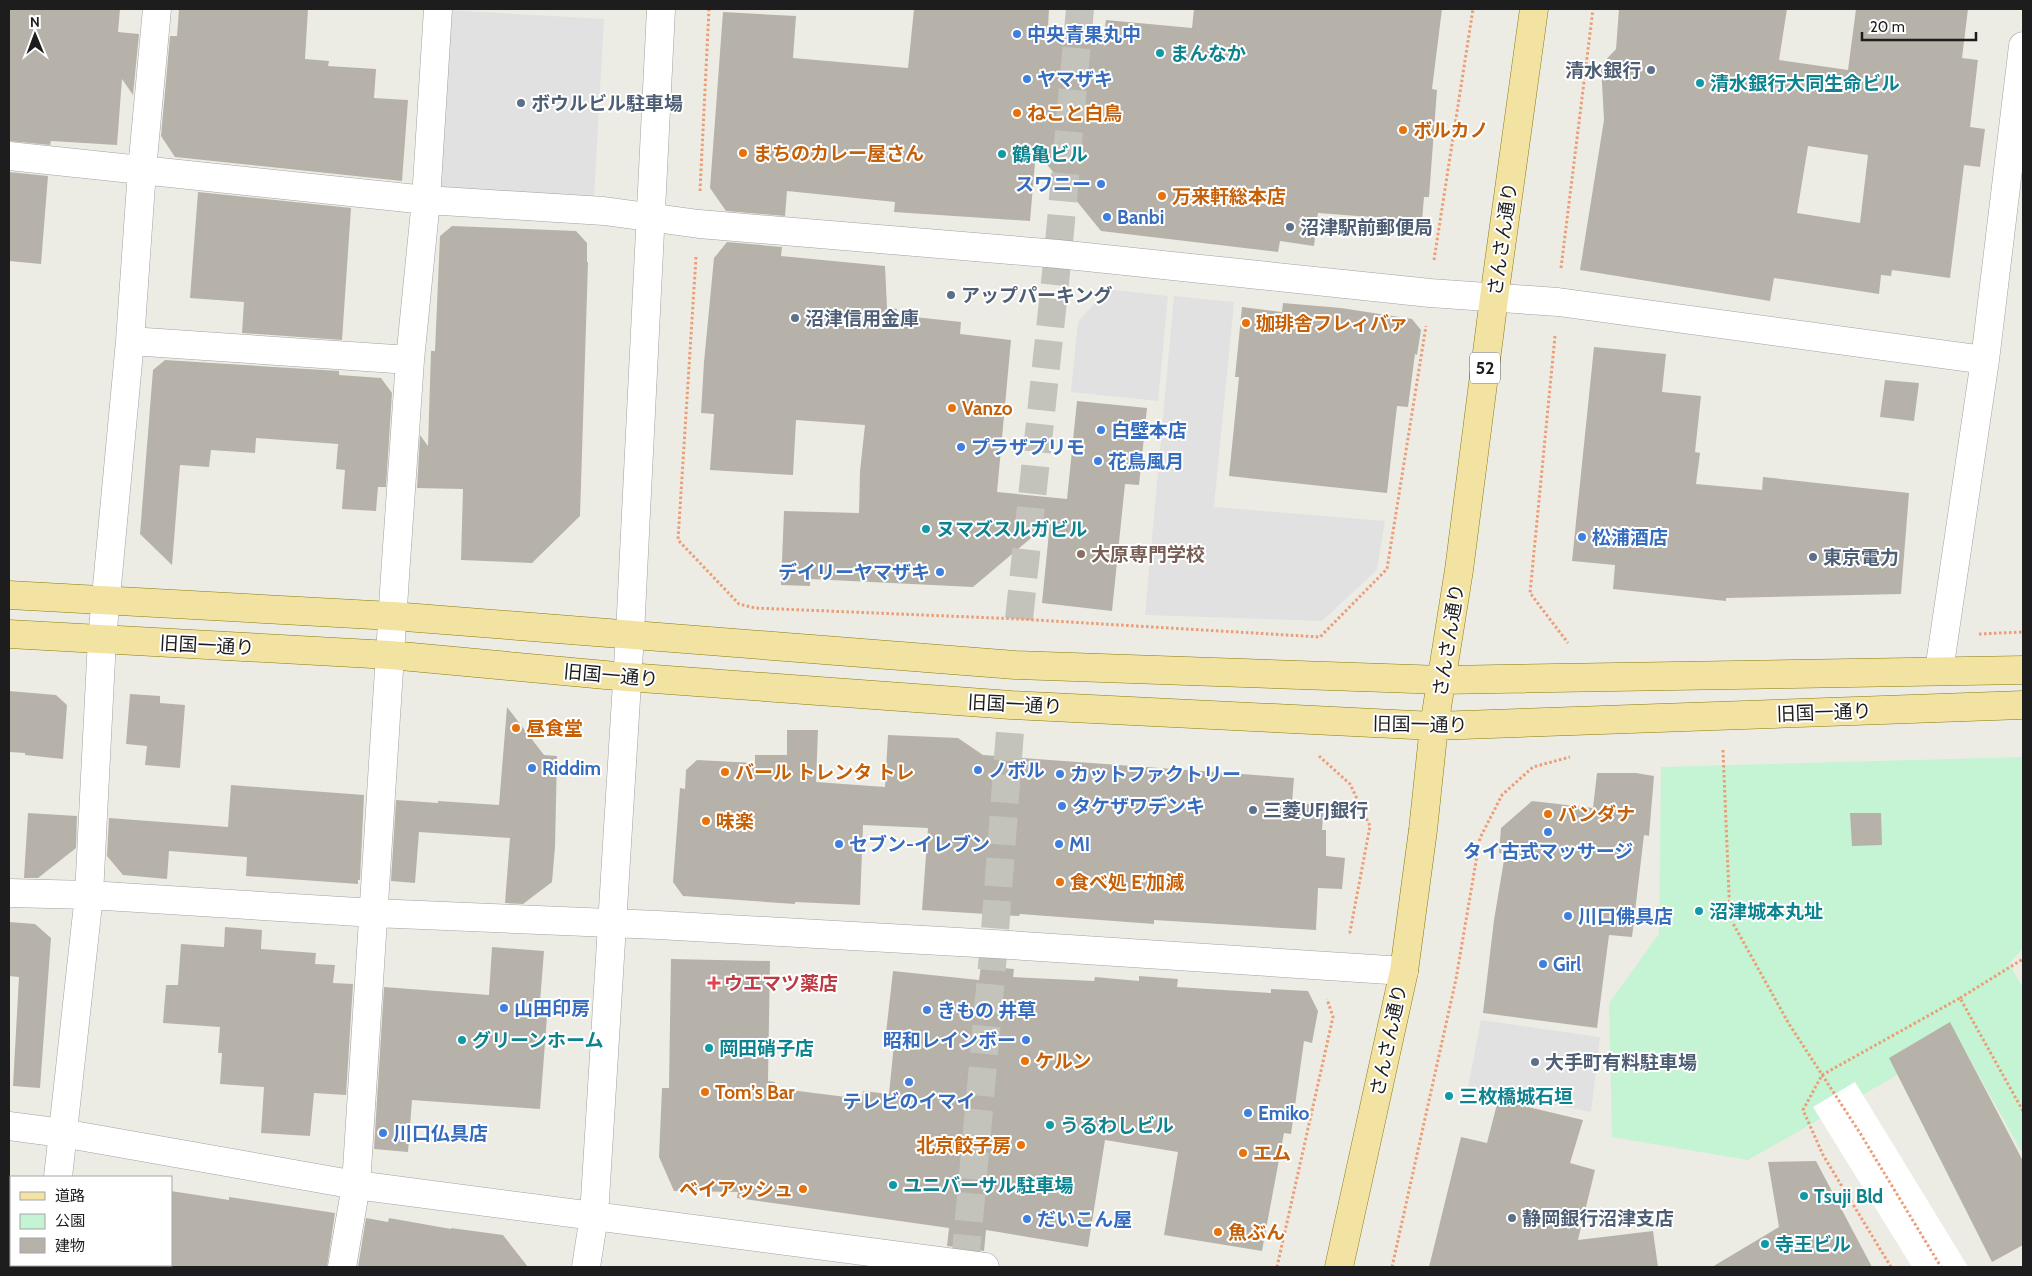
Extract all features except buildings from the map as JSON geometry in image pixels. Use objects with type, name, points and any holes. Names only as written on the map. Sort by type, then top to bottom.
[{"type":"main road","name":"さんさん通り","points":[[1339,1267],[1404,970],[1423,830],[1434,726],[1460,570],[1494,298],[1534,9]]},
{"type":"main road","name":"旧国一通り","points":[[9,595],[392,616],[1015,665],[1443,680],[2023,670]]},
{"type":"main road","name":"旧国一通り","points":[[9,634],[390,655],[627,677],[1011,705],[1434,726],[2023,705]]},
{"type":"street","points":[[58,1176],[90,895],[102,639],[130,340],[142,170],[157,9]]},
{"type":"street","points":[[342,1267],[356,1185],[392,616],[410,360],[426,200],[438,9]]},
{"type":"street","points":[[586,1267],[594,1216],[630,634],[633,538],[661,9]]},
{"type":"street","points":[[1939,671],[1984,360],[2023,46]]},
{"type":"street","points":[[9,156],[426,200],[604,212],[698,224],[1058,254],[1494,298],[1558,302],[1984,360]]},
{"type":"street","points":[[130,340],[410,360]]},
{"type":"street","points":[[9,893],[90,895],[374,913],[611,923],[994,944],[1404,970]]},
{"type":"street","points":[[9,1126],[62,1133],[356,1185],[971,1266]]},
{"type":"path","points":[[709,9],[698,224],[678,540],[739,604],[755,608],[1019,618],[1320,637],[1387,569],[1426,325]]},
{"type":"path","points":[[1433,268],[1473,9]]},
{"type":"path","points":[[1561,269],[1593,9]]},
{"type":"path","points":[[1555,332],[1530,593],[1572,649]]},
{"type":"path","points":[[1943,635],[2023,632]]},
{"type":"path","points":[[1723,750],[1730,918],[1789,1024],[1835,1094],[1941,1267]]},
{"type":"path","points":[[1713,751],[1732,750]]},
{"type":"path","points":[[1318,754],[1350,784],[1370,826],[1350,932],[1344,935]]},
{"type":"path","points":[[1392,1267],[1456,979],[1480,838],[1502,795],[1532,767],[1574,756]]},
{"type":"path","points":[[1891,1267],[1823,1155],[1803,1110],[1822,1074],[1960,998],[2023,959]]},
{"type":"path","points":[[1277,1267],[1333,1017],[1326,998]]},
{"type":"path","points":[[1960,998],[2023,1111]]},
{"type":"green space","points":[[2023,757],[2023,948],[2009,964],[2023,988],[2023,1154],[1959,1040],[1748,1160],[1612,1137],[1609,1003],[1659,934],[1661,767]]},
{"type":"shaded area","name":"ボウルビル駐車場","points":[[448,10],[604,19],[594,198],[437,188]]},
{"type":"shaded area","points":[[1107,289],[1168,296],[1158,401],[1071,392],[1078,322]]},
{"type":"shaded area","points":[[1174,296],[1234,302],[1214,507],[1385,521],[1377,570],[1322,621],[1145,615]]},
{"type":"shaded area","name":"大手町有料駐車場","points":[[1481,1020],[1600,1037],[1591,1112],[1468,1087]]},
{"type":"pier","points":[[1855,1082],[1968,1267],[1912,1267],[1813,1107]]},
{"type":"tunnel","points":[[1019,619],[1058,254],[1080,9]]},
{"type":"tunnel","points":[[965,1263],[994,944],[1010,731]]},
{"type":"place","name":"中央青果丸中","points":[[1017,34]]},
{"type":"place","name":"まんなか","points":[[1160,53]]},
{"type":"place","name":"清水銀行","points":[[1651,70]]},
{"type":"place","name":"ヤマザキ","points":[[1027,79]]},
{"type":"place","name":"清水銀行大同生命ビル","points":[[1700,83]]},
{"type":"place","name":"ボウルビル駐車場","points":[[521,103]]},
{"type":"place","name":"ねこと白鳥","points":[[1017,113]]},
{"type":"place","name":"ボルカノ","points":[[1403,130]]},
{"type":"place","name":"まちのカレー屋さん","points":[[743,153]]},
{"type":"place","name":"鶴亀ビル","points":[[1002,154]]},
{"type":"place","name":"スワニー","points":[[1101,184]]},
{"type":"place","name":"万来軒総本店","points":[[1162,196]]},
{"type":"place","name":"Banbi","points":[[1107,217]]},
{"type":"place","name":"沼津駅前郵便局","points":[[1290,227]]},
{"type":"place","name":"アップパーキング","points":[[951,295]]},
{"type":"place","name":"沼津信用金庫","points":[[795,318]]},
{"type":"place","name":"珈琲舎フレィバァ","points":[[1246,323]]},
{"type":"place","name":"Vanzo","points":[[952,408]]},
{"type":"place","name":"白壁本店","points":[[1101,430]]},
{"type":"place","name":"プラザプリモ","points":[[961,447]]},
{"type":"place","name":"花鳥風月","points":[[1098,461]]},
{"type":"place","name":"ヌマズスルガビル","points":[[926,529]]},
{"type":"place","name":"松浦酒店","points":[[1582,537]]},
{"type":"place","name":"大原専門学校","points":[[1081,554]]},
{"type":"place","name":"東京電力","points":[[1813,557]]},
{"type":"place","name":"デイリーヤマザキ","points":[[940,572]]},
{"type":"place","name":"昼食堂","points":[[516,728]]},
{"type":"place","name":"Riddim","points":[[532,768]]},
{"type":"place","name":"ノボル","points":[[978,770]]},
{"type":"place","name":"バール トレンタ トレ","points":[[725,772]]},
{"type":"place","name":"カットファクトリー","points":[[1060,774]]},
{"type":"place","name":"タケザワデンキ","points":[[1062,806]]},
{"type":"place","name":"三菱UFJ銀行","points":[[1253,810]]},
{"type":"place","name":"バンダナ","points":[[1548,814]]},
{"type":"place","name":"味楽","points":[[706,821]]},
{"type":"place","name":"タイ古式マッサージ","points":[[1548,832]]},
{"type":"place","name":"セブン-イレブン","points":[[839,844]]},
{"type":"place","name":"MI","points":[[1059,844]]},
{"type":"place","name":"食べ処 E’加減","points":[[1060,882]]},
{"type":"place","name":"沼津城本丸址","points":[[1699,911]]},
{"type":"place","name":"川口佛具店","points":[[1568,916]]},
{"type":"place","name":"Girl","points":[[1543,964]]},
{"type":"place","name":"ウエマツ薬店","points":[[714,983]]},
{"type":"place","name":"山田印房","points":[[504,1008]]},
{"type":"place","name":"きもの 井草","points":[[927,1010]]},
{"type":"place","name":"グリーンホーム","points":[[462,1040]]},
{"type":"place","name":"昭和レインボー","points":[[1026,1040]]},
{"type":"place","name":"岡田硝子店","points":[[709,1048]]},
{"type":"place","name":"ケルン","points":[[1025,1061]]},
{"type":"place","name":"大手町有料駐車場","points":[[1535,1062]]},
{"type":"place","name":"テレビのイマイ","points":[[909,1082]]},
{"type":"place","name":"Tom’s Bar","points":[[705,1092]]},
{"type":"place","name":"三枚橋城石垣","points":[[1449,1096]]},
{"type":"place","name":"Emiko","points":[[1248,1113]]},
{"type":"place","name":"うるわしビル","points":[[1050,1125]]},
{"type":"place","name":"川口仏具店","points":[[383,1133]]},
{"type":"place","name":"北京餃子房","points":[[1021,1145]]},
{"type":"place","name":"エム","points":[[1243,1153]]},
{"type":"place","name":"ユニバーサル駐車場","points":[[893,1185]]},
{"type":"place","name":"ベイアッシュ","points":[[803,1189]]},
{"type":"place","name":"Tsuji Bld","points":[[1804,1196]]},
{"type":"place","name":"静岡銀行沼津支店","points":[[1512,1218]]},
{"type":"place","name":"だいこん屋","points":[[1027,1219]]},
{"type":"place","name":"魚ぶん","points":[[1218,1232]]},
{"type":"place","name":"寺王ビル","points":[[1765,1244]]}]
